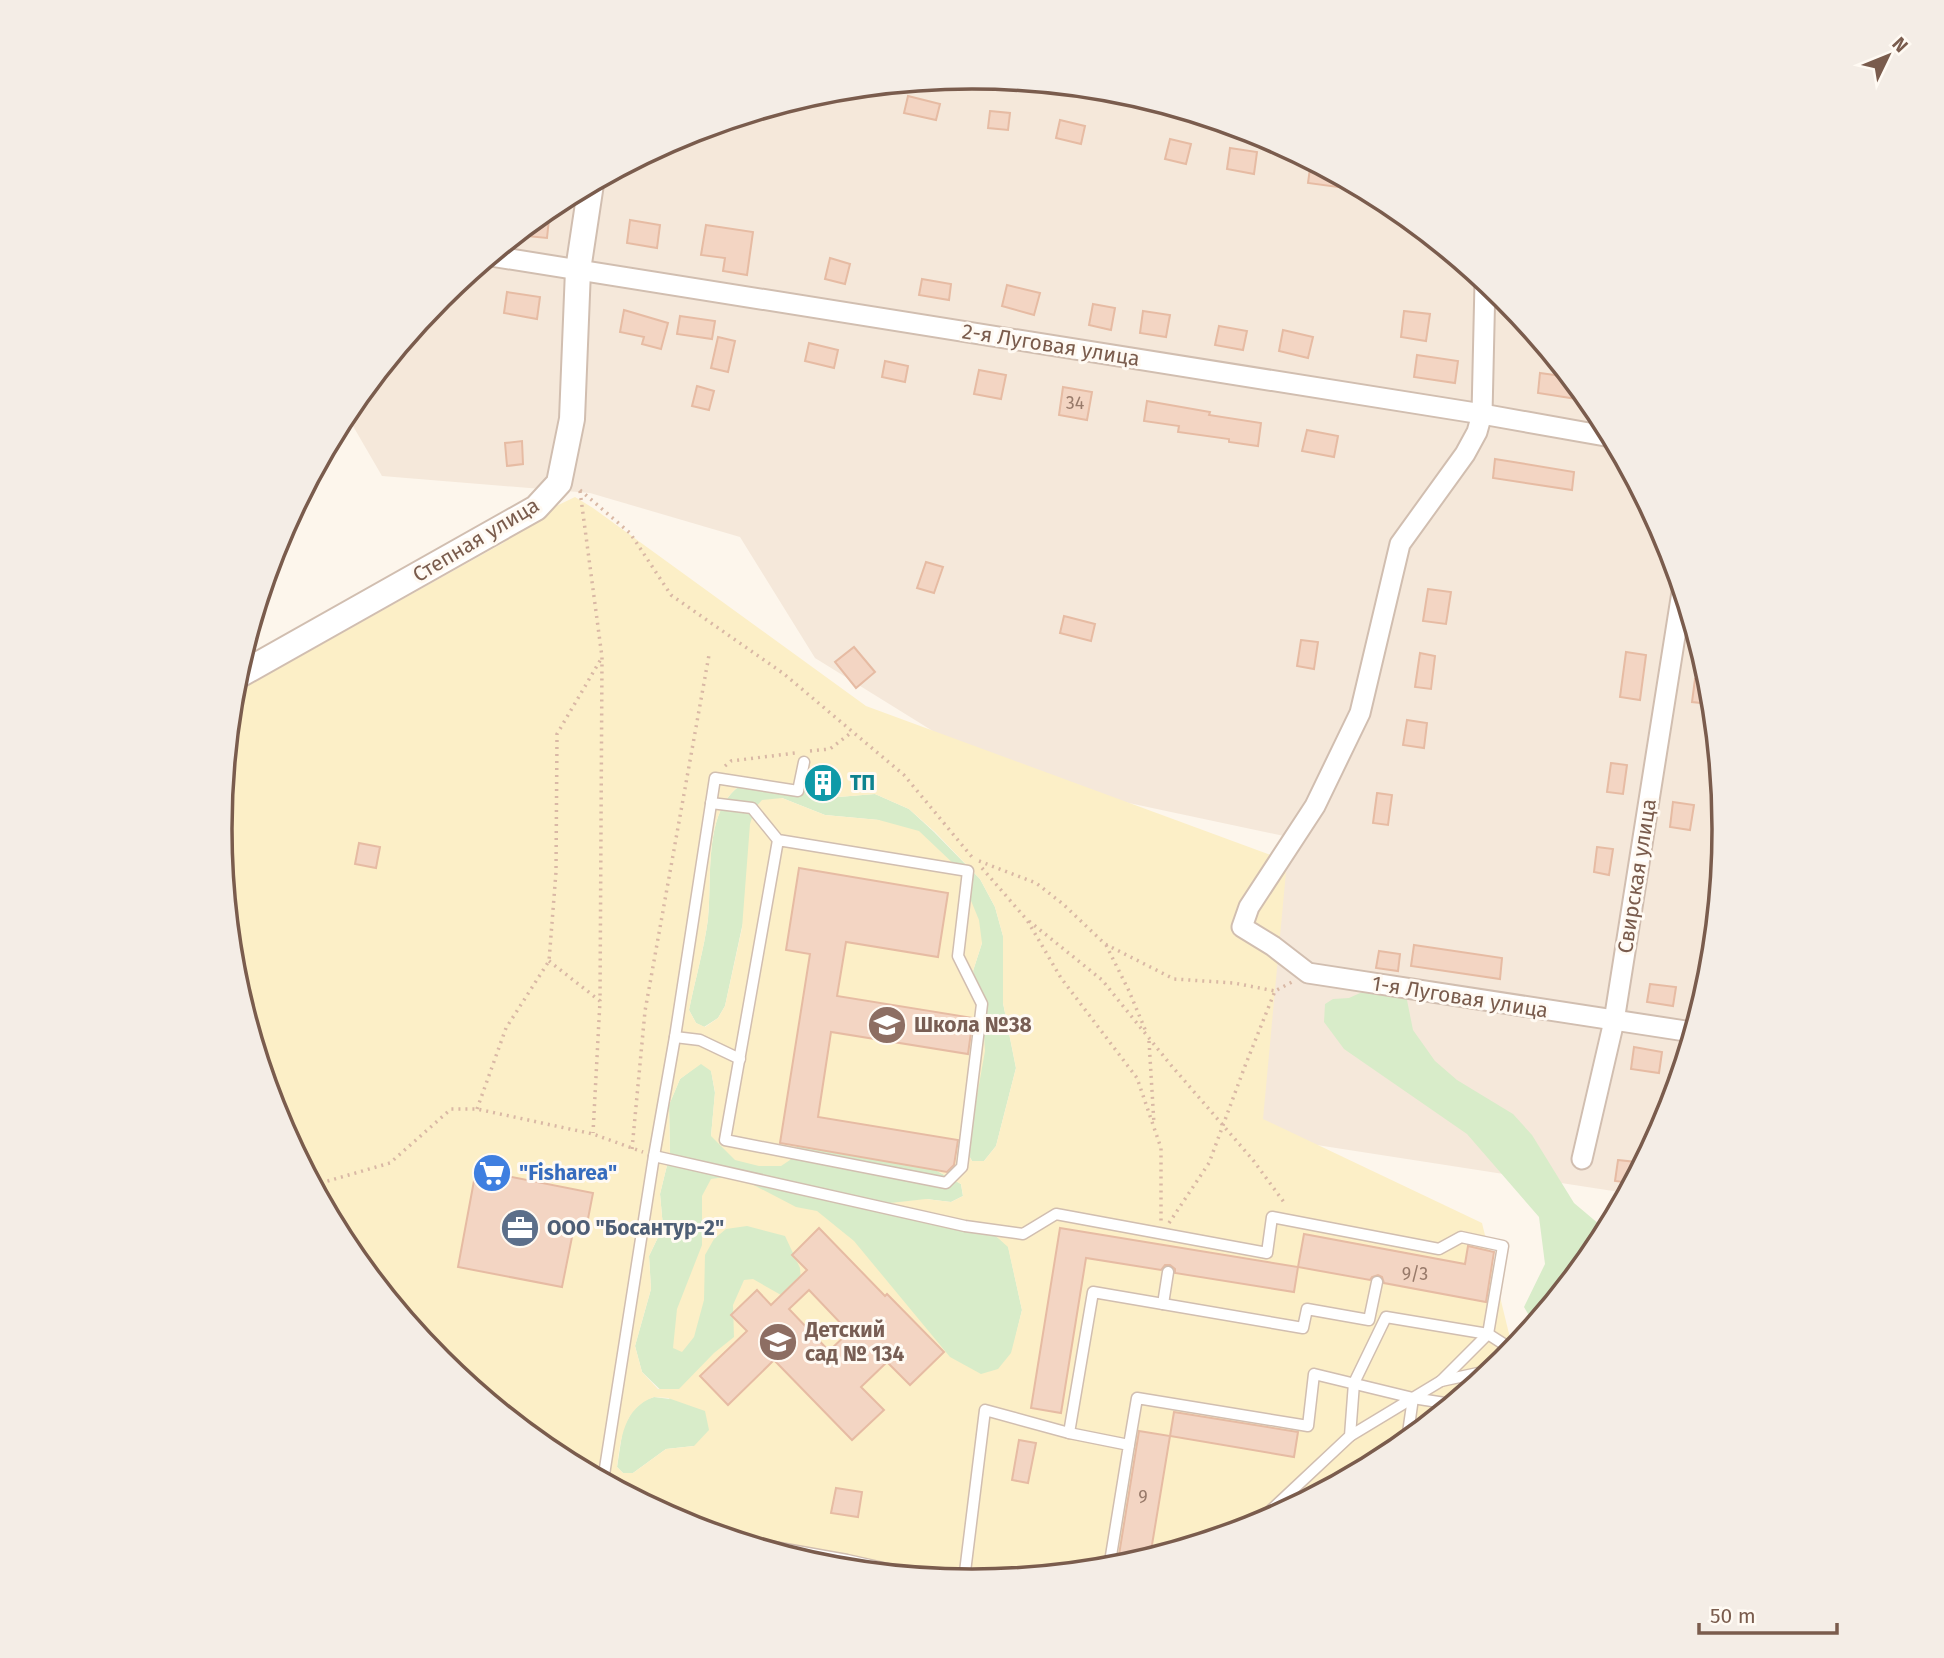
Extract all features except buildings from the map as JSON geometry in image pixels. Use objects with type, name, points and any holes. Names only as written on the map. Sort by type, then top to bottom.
[{"type":"street","name":"Степная улица","points":[[250,669],[536,508],[559,483],[572,419],[578,270],[589,196]]},
{"type":"street","name":"2-я Луговая улица","points":[[503,258],[1598,435]]},
{"type":"street","points":[[1482,414],[1485,296]]},
{"type":"street","name":"1-я Луговая улица","points":[[1482,414],[1477,432],[1465,454],[1400,544],[1360,713],[1315,806],[1249,907],[1242,927],[1273,946],[1308,973],[1684,1031]]},
{"type":"street","name":"Свирская улица","points":[[1581,1159],[1614,1021],[1679,612]]},
{"type":"lane","points":[[604,1471],[715,778],[798,791],[804,762]]},
{"type":"lane","points":[[711,803],[752,808],[778,841],[968,871],[958,956],[982,1004],[962,1167],[946,1183],[725,1140],[778,841]]},
{"type":"lane","points":[[675,1037],[700,1040],[740,1059]]},
{"type":"lane","points":[[654,1156],[965,1226],[1023,1234],[1056,1214],[1168,1238],[1267,1253],[1272,1217],[1383,1244],[1439,1249],[1461,1237],[1503,1247],[1488,1334],[1441,1381],[1350,1436],[1282,1500]]},
{"type":"lane","points":[[1163,1304],[1168,1272]]},
{"type":"lane","points":[[1069,1433],[1093,1292],[1303,1328],[1307,1309],[1369,1320],[1377,1282]]},
{"type":"lane","points":[[1350,1436],[1354,1383],[1386,1317],[1488,1334],[1503,1344]]},
{"type":"lane","points":[[1111,1556],[1137,1398],[1308,1426],[1314,1374],[1439,1402]]},
{"type":"lane","points":[[1441,1381],[1471,1374]]},
{"type":"lane","points":[[1409,1425],[1413,1398]]},
{"type":"lane","points":[[965,1569],[985,1410],[1069,1433],[1129,1445]]},
{"type":"path","points":[[579,479],[602,657],[600,1001],[593,1134]]},
{"type":"path","points":[[580,491],[630,533],[671,595],[784,674],[904,775],[1027,920],[1102,980],[1253,1160],[1298,1222]]},
{"type":"path","points":[[632,1149],[645,1011],[709,655]]},
{"type":"path","points":[[477,1109],[506,1028],[549,961],[555,872],[557,734],[602,657]]},
{"type":"path","points":[[974,859],[1036,883],[1063,904],[1105,944],[1174,979],[1234,983],[1275,991]]},
{"type":"path","points":[[1027,920],[1060,978],[1137,1078],[1161,1148],[1168,1238]]},
{"type":"path","points":[[1105,944],[1149,1039],[1155,1131]]},
{"type":"path","points":[[549,961],[600,1001]]},
{"type":"path","points":[[1168,1238],[1209,1163],[1275,991],[1308,973]]},
{"type":"path","points":[[323,1183],[390,1163],[451,1109],[477,1109],[593,1134],[654,1156]]},
{"type":"shaded area","points":[[972,89],[1069,96],[1163,114],[1210,129],[1255,146],[1342,188],[1422,242],[1460,273],[1528,341],[1559,379],[1613,459],[1635,502],[1655,546],[1687,638],[1698,685],[1710,781],[1712,829],[1705,926],[1687,1020],[1672,1067],[1655,1112],[1617,1192],[1233,1132],[1284,836],[1007,777],[815,658],[740,537],[590,493],[382,476],[352,425],[416,341],[484,273],[522,242],[602,188],[689,146],[781,114],[828,103],[924,91]]},
{"type":"green space","points":[[750,780],[766,780],[838,797],[875,794],[909,809],[980,879],[995,907],[1003,936],[1003,1003],[1016,1068],[996,1146],[984,1161],[972,1161],[967,1152],[982,1003],[973,971],[982,943],[879,820],[825,815],[782,798],[742,927],[725,1006],[718,1018],[704,1027],[696,1023],[689,1010],[708,919],[712,841],[716,822],[723,805],[734,790]]},
{"type":"green space","points":[[1369,989],[1398,990],[1407,1000],[1413,1030],[1435,1061],[1457,1080],[1513,1114],[1532,1135],[1574,1203],[1598,1223],[1559,1279],[1529,1316],[1524,1307],[1545,1264],[1539,1217],[1467,1134],[1344,1049],[1324,1022],[1325,1004],[1333,999],[1349,998]]},
{"type":"green space","points":[[701,1063],[711,1070],[715,1093],[711,1136],[800,1142],[928,1166],[961,1184],[963,1196],[951,1202],[926,1199],[988,1229],[1008,1246],[1022,1310],[977,1500],[694,1446],[666,1449],[633,1473],[623,1473],[617,1467],[623,1428],[633,1410],[645,1400],[654,1397],[670,1399],[642,1372],[635,1346],[651,1289],[649,1256],[663,1227],[660,1194],[670,1153],[669,1105],[680,1079]]},
{"type":"sand","points":[[575,497],[866,706],[1287,861],[1263,1119],[1482,1223],[1510,1336],[1460,1385],[1422,1416],[1342,1470],[1299,1492],[1255,1512],[1163,1544],[1116,1555],[1020,1567],[924,1567],[828,1555],[781,1544],[689,1512],[645,1492],[602,1470],[522,1416],[484,1385],[416,1317],[357,1240],[331,1199],[309,1156],[289,1112],[257,1020],[239,926],[232,829],[234,781],[246,687],[503,543],[550,509]],"holes":[[[750,780],[766,780],[838,797],[875,794],[909,809],[980,879],[995,907],[1003,936],[1003,1003],[1016,1068],[996,1146],[984,1161],[972,1161],[967,1152],[985,1051],[982,1003],[973,971],[982,943],[979,920],[957,867],[919,831],[879,820],[825,815],[782,798],[762,800],[755,808],[750,824],[742,928],[725,1006],[718,1018],[705,1027],[696,1023],[689,1010],[708,919],[712,841],[716,822],[723,805],[734,790]],[[701,1064],[711,1071],[715,1092],[711,1136],[735,1160],[759,1166],[781,1166],[790,1160],[800,1142],[928,1166],[961,1184],[963,1196],[951,1202],[926,1199],[881,1204],[988,1229],[1008,1247],[1022,1310],[1011,1353],[998,1369],[981,1374],[950,1357],[854,1241],[817,1211],[796,1207],[744,1180],[725,1177],[711,1179],[702,1196],[702,1245],[677,1309],[673,1348],[682,1352],[694,1337],[704,1300],[705,1255],[714,1239],[726,1229],[747,1226],[785,1236],[800,1268],[801,1282],[781,1295],[753,1279],[744,1280],[733,1305],[734,1337],[714,1353],[679,1389],[658,1389],[642,1372],[635,1346],[651,1289],[649,1256],[663,1227],[660,1194],[670,1153],[669,1105],[680,1079]],[[654,1397],[668,1398],[705,1411],[709,1430],[694,1446],[666,1449],[633,1473],[623,1473],[617,1467],[625,1426],[636,1409]]]},
{"type":"place","name":"ТП","points":[[823,783]]},
{"type":"place","name":"Школа №38","points":[[887,1025]]},
{"type":"place","name":"\"Fisharea\"","points":[[492,1173]]},
{"type":"place","name":"ООО \"Босантур-2\"","points":[[520,1228]]},
{"type":"place","name":"Детский сад № 134","points":[[778,1342]]}]
